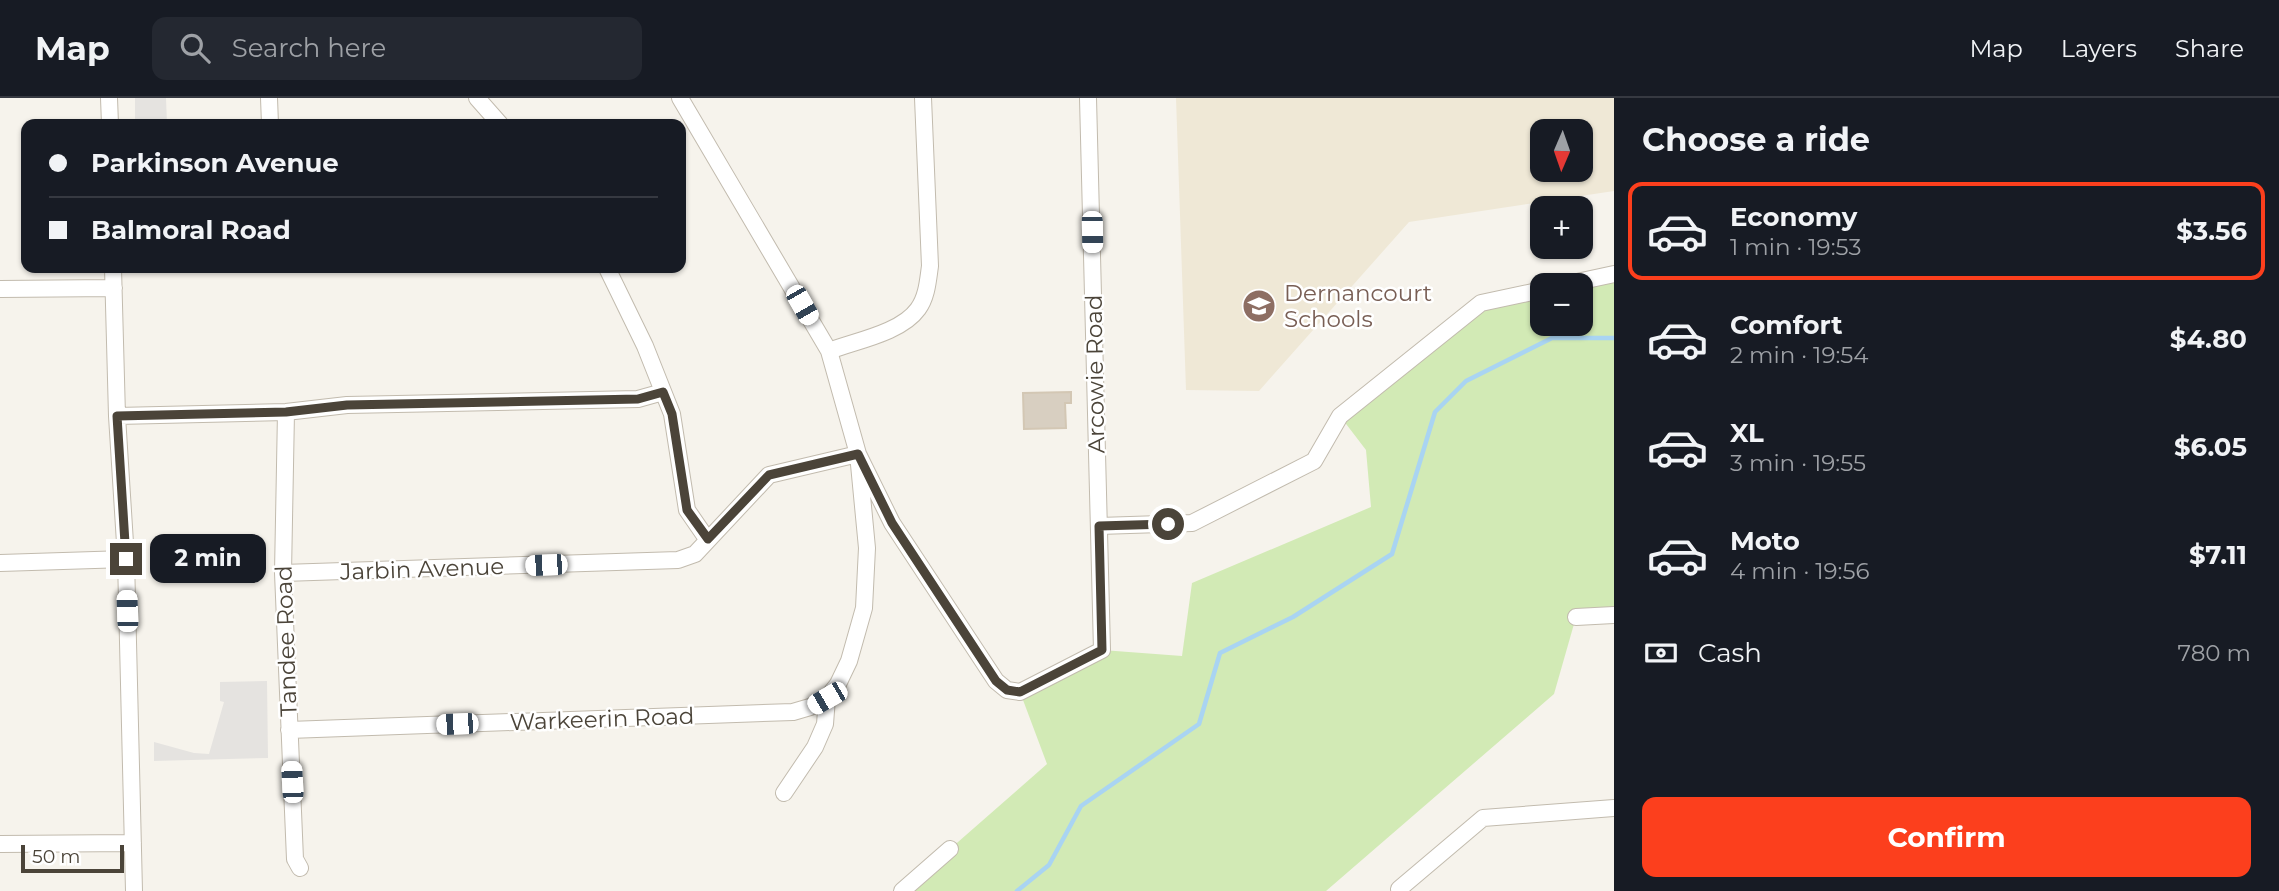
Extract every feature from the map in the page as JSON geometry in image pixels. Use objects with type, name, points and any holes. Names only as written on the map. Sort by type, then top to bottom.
[{"type":"street","points":[[109,98],[110,119]]},
{"type":"street","points":[[269,98],[270,119]]},
{"type":"street","points":[[477,98],[496,119]]},
{"type":"street","points":[[680,98],[829,351],[858,454],[868,581],[864,608],[849,661],[838,684],[827,698],[825,724],[815,747],[784,793]]},
{"type":"street","points":[[829,351],[897,325],[918,309],[926,291],[930,266],[923,98]]},
{"type":"street","name":"Arcowie Road","points":[[858,454],[892,523],[996,681],[1007,690],[1020,692],[1102,650],[1088,98]]},
{"type":"street","points":[[113,273],[117,416],[126,559],[134,891]]},
{"type":"street","points":[[609,273],[672,414],[687,510],[708,539]]},
{"type":"street","points":[[1593,279],[1614,274]]},
{"type":"street","points":[[0,289],[114,288]]},
{"type":"street","points":[[1099,526],[1192,523],[1314,461],[1339,416],[1481,303],[1530,293]]},
{"type":"street","points":[[117,416],[286,412],[347,405],[638,399],[663,392]]},
{"type":"street","name":"Tandee Road","points":[[286,412],[283,573],[295,859],[300,869]]},
{"type":"street","name":"Jarbin Avenue","points":[[283,573],[678,560],[695,554],[769,475],[858,454]]},
{"type":"street","points":[[0,563],[126,559]]},
{"type":"street","points":[[1576,617],[1614,615]]},
{"type":"street","name":"Warkeerin Road","points":[[289,730],[793,712],[810,708],[827,698]]},
{"type":"street","points":[[1399,889],[1483,818],[1614,808]]},
{"type":"street","points":[[0,844],[133,843]]},
{"type":"street","points":[[902,891],[950,849]]},
{"type":"shaded area","points":[[135,98],[166,98],[167,119],[135,119]]},
{"type":"shaded area","name":"Dernancourt Schools","points":[[1176,98],[1614,98],[1614,191],[1581,196],[1530,196],[1530,204],[1409,222],[1259,391],[1186,390]]},
{"type":"shaded area","points":[[267,681],[268,758],[154,761],[154,742],[194,753],[209,754],[224,702],[220,701],[220,682]]},
{"type":"green space","points":[[1614,274],[1614,615],[1576,617],[1554,694],[1326,891],[902,891],[1047,764],[1020,692],[1102,650],[1182,656],[1192,583],[1371,507],[1366,450],[1340,416],[1481,303],[1530,293],[1530,336],[1593,336],[1593,281]]},
{"type":"building","points":[[1071,392],[1071,403],[1065,403],[1066,428],[1024,429],[1023,393]]},
{"type":"waterway","points":[[1017,891],[1049,865],[1081,806],[1199,724],[1220,653],[1293,617],[1392,554],[1435,412],[1466,381],[1552,338],[1614,338]]},
{"type":"place","name":"Dernancourt Schools","points":[[1259,306]]},
{"type":"route","points":[[126,559],[117,416],[286,412],[347,405],[638,399],[663,392],[672,414],[687,510],[708,539],[769,475],[858,454],[892,523],[996,681],[1007,690],[1020,692],[1102,650],[1099,526],[1168,524]]}]
